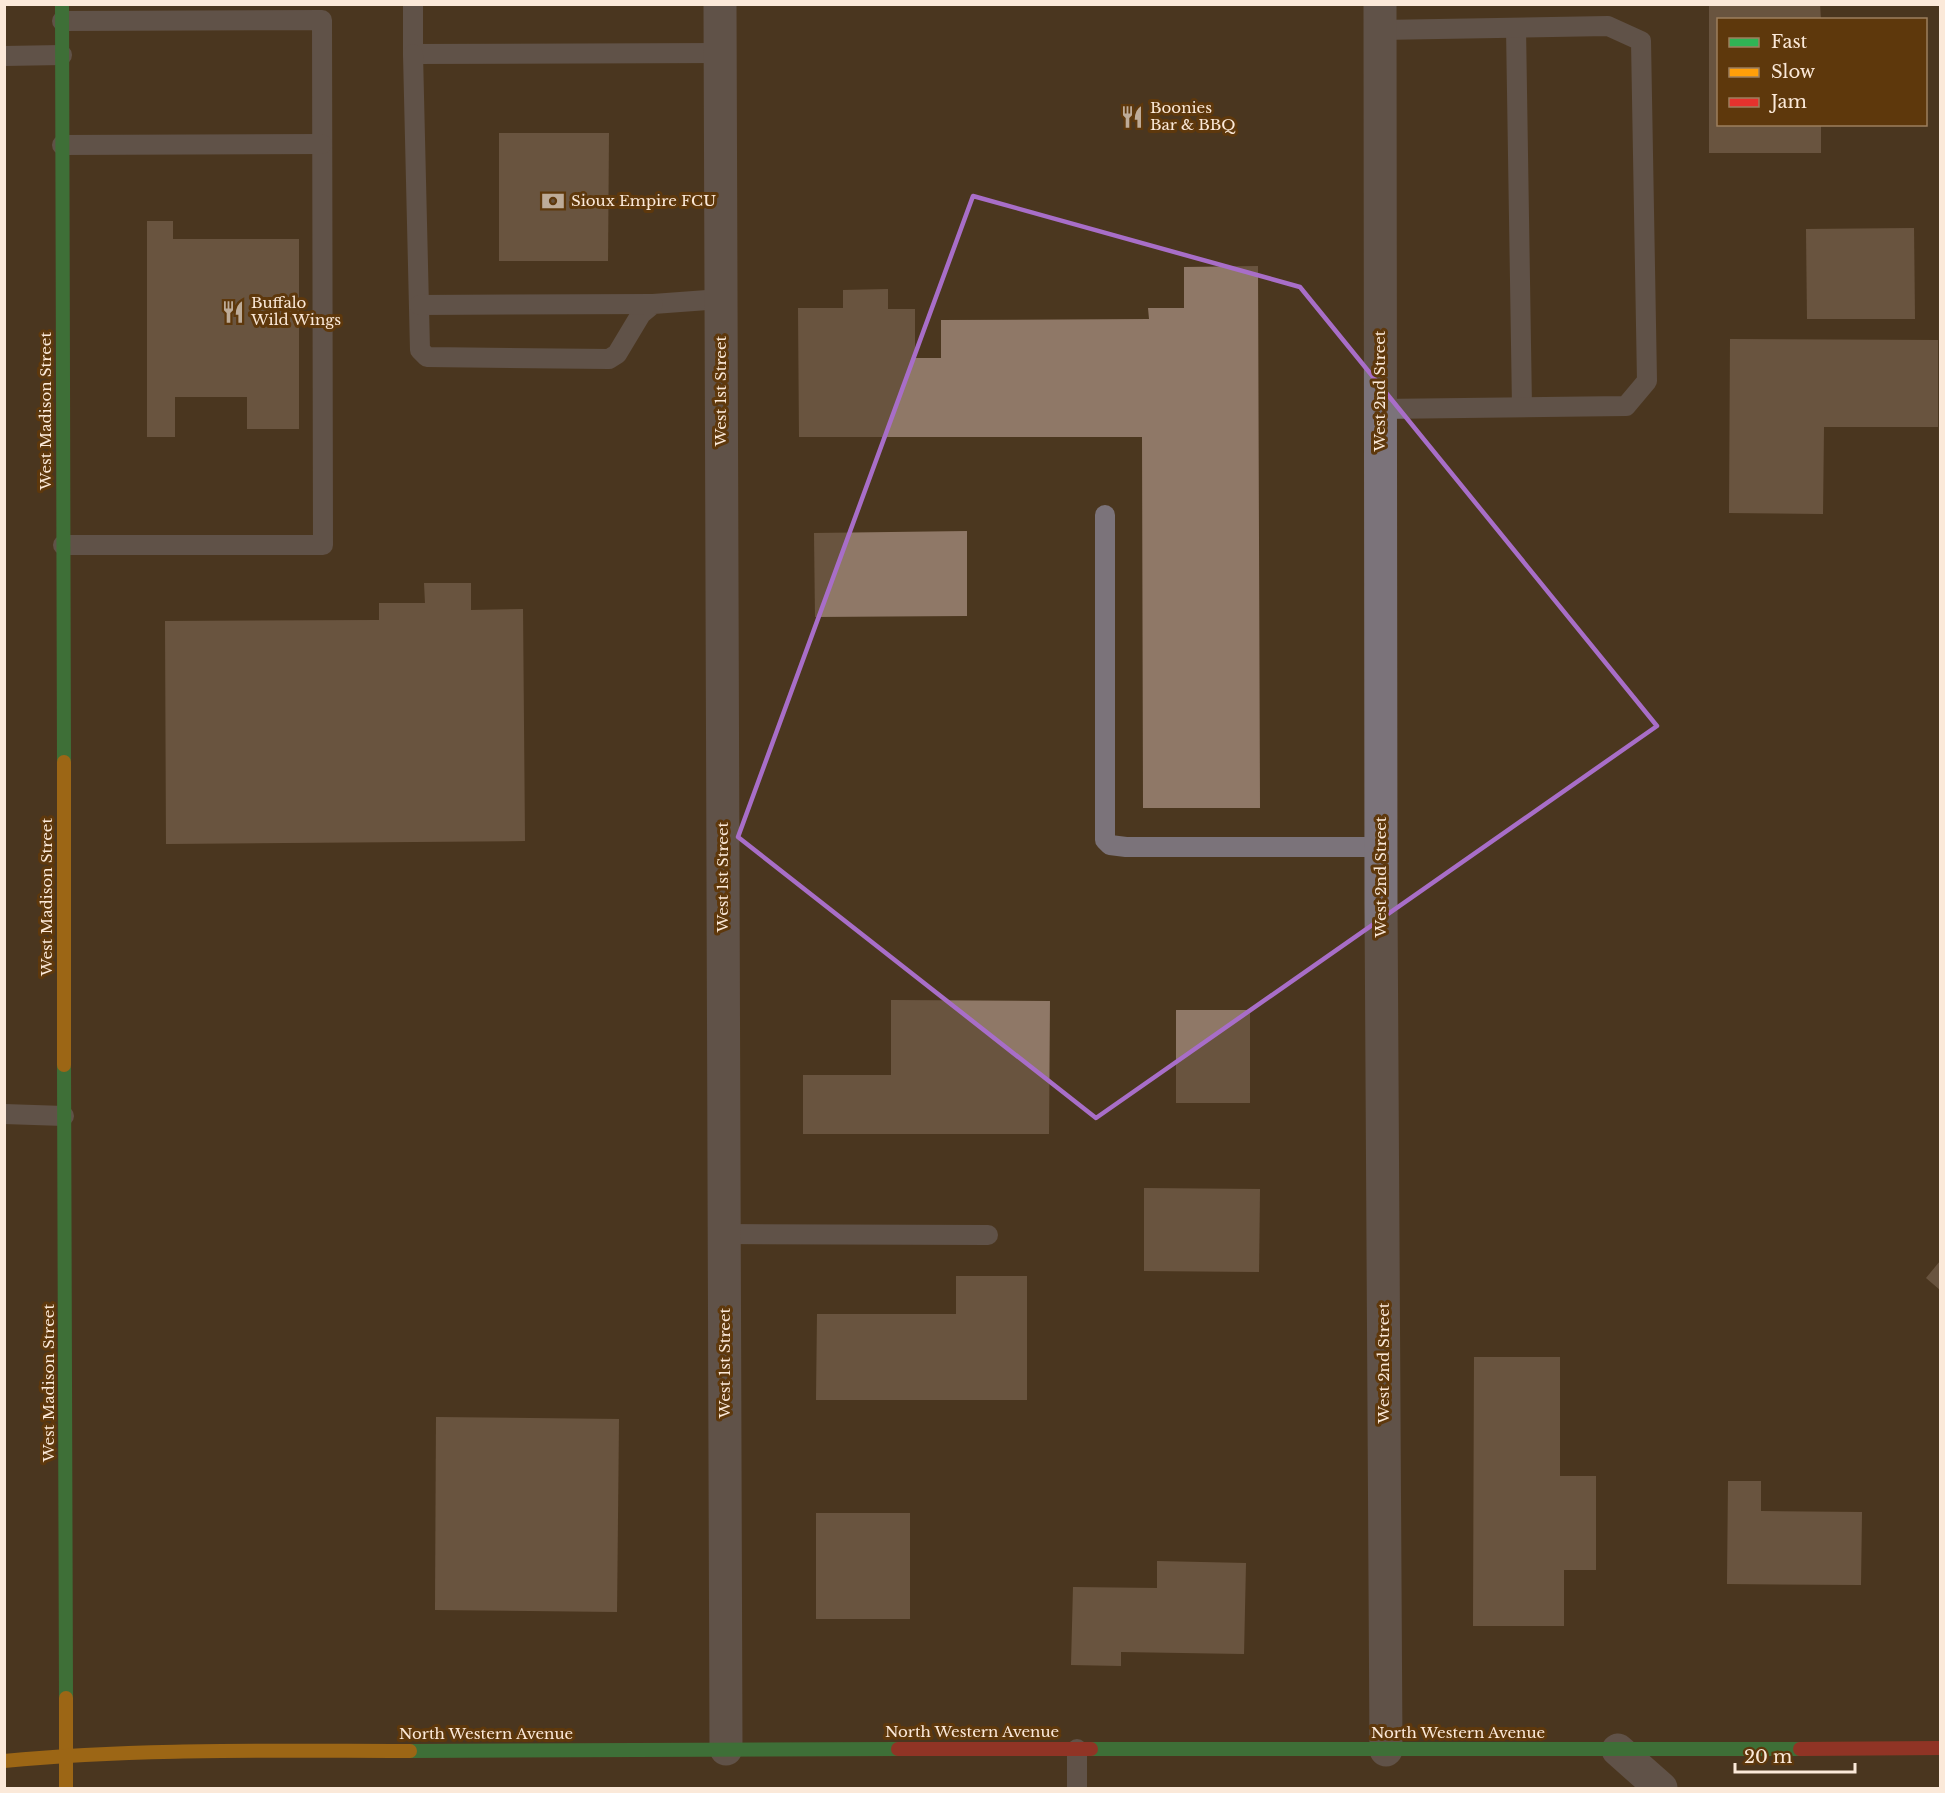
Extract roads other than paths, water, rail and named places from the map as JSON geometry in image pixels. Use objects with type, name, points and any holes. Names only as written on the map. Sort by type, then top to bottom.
[{"type":"street","name":"West 1st Street","points":[[720,4],[726,1749]]},
{"type":"street","name":"West Madison Street","points":[[62,13],[66,1788]]},
{"type":"street","name":"West 2nd Street","points":[[1380,17],[1381,848],[1386,1750]]},
{"type":"street","name":"North Western Avenue","points":[[4,1761],[66,1755],[165,1752],[1941,1748]]},
{"type":"street","points":[[1618,1750],[1661,1788]]},
{"type":"lane","points":[[413,4],[420,350],[427,357],[609,359],[617,354],[641,314],[653,304]]},
{"type":"lane","points":[[62,13],[322,20],[323,545],[63,545]]},
{"type":"lane","points":[[1380,17],[1516,28],[1608,26],[1641,41],[1647,369],[1647,381],[1626,406],[1380,409]]},
{"type":"lane","points":[[1516,28],[1522,407]]},
{"type":"lane","points":[[413,54],[720,53]]},
{"type":"lane","points":[[4,56],[62,54]]},
{"type":"lane","points":[[62,145],[322,144]]},
{"type":"lane","points":[[419,305],[653,304],[721,299]]},
{"type":"lane","points":[[1105,515],[1106,840],[1110,845],[1381,848]]},
{"type":"lane","points":[[4,1114],[64,1116]]},
{"type":"lane","points":[[724,1234],[988,1235]]},
{"type":"lane","points":[[1077,1749],[1077,1788]]},
{"type":"place","name":"Boonies Bar & BBQ","points":[[1132,117]]},
{"type":"place","name":"Sioux Empire FCU","points":[[553,201]]},
{"type":"place","name":"Buffalo Wild Wings","points":[[233,312]]}]
